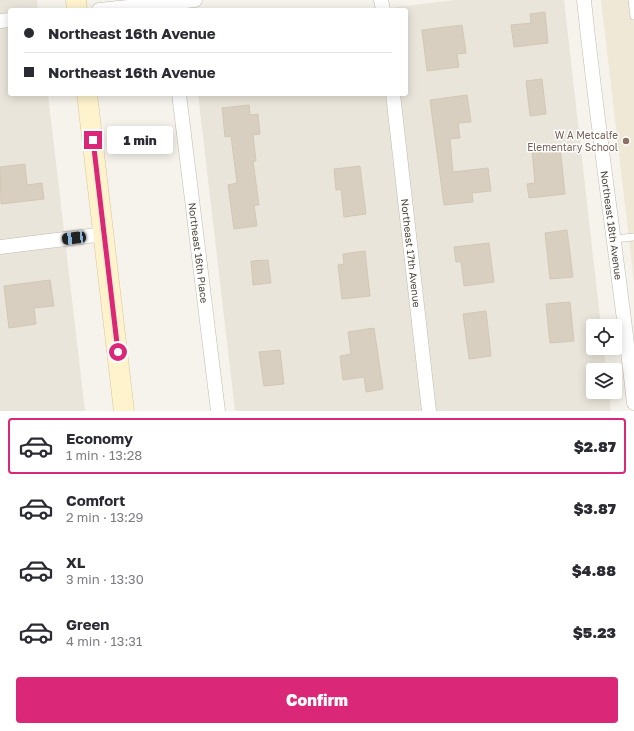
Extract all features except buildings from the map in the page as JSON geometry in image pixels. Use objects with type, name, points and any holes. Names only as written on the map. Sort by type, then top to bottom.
[{"type":"street","points":[[121,8],[195,0]]},
{"type":"street","name":"Northeast 18th Avenue","points":[[584,0],[596,108],[614,238],[634,403]]},
{"type":"street","points":[[87,96],[105,234],[124,411]]},
{"type":"street","name":"Northeast 16th Place","points":[[180,96],[218,411]]},
{"type":"street","name":"Northeast 17th Avenue","points":[[392,96],[430,411]]},
{"type":"street","points":[[0,247],[105,234]]},
{"type":"lane","points":[[632,0],[634,16]]},
{"type":"lane","points":[[614,238],[634,237]]},
{"type":"shaded area","points":[[0,0],[37,0],[38,8],[8,8],[8,96],[48,96],[85,411],[0,411]]},
{"type":"shaded area","points":[[455,0],[564,0],[600,319],[586,319],[586,355],[605,355],[605,363],[586,363],[586,399],[610,399],[611,411],[235,411],[198,96],[408,96],[408,8],[389,8]]},
{"type":"shaded area","name":"W A Metcalfe Elementary School","points":[[601,0],[634,0],[634,282]]},
{"type":"place","name":"W A Metcalfe Elementary School","points":[[626,141]]},
{"type":"route","points":[[93,140],[118,352]]}]
